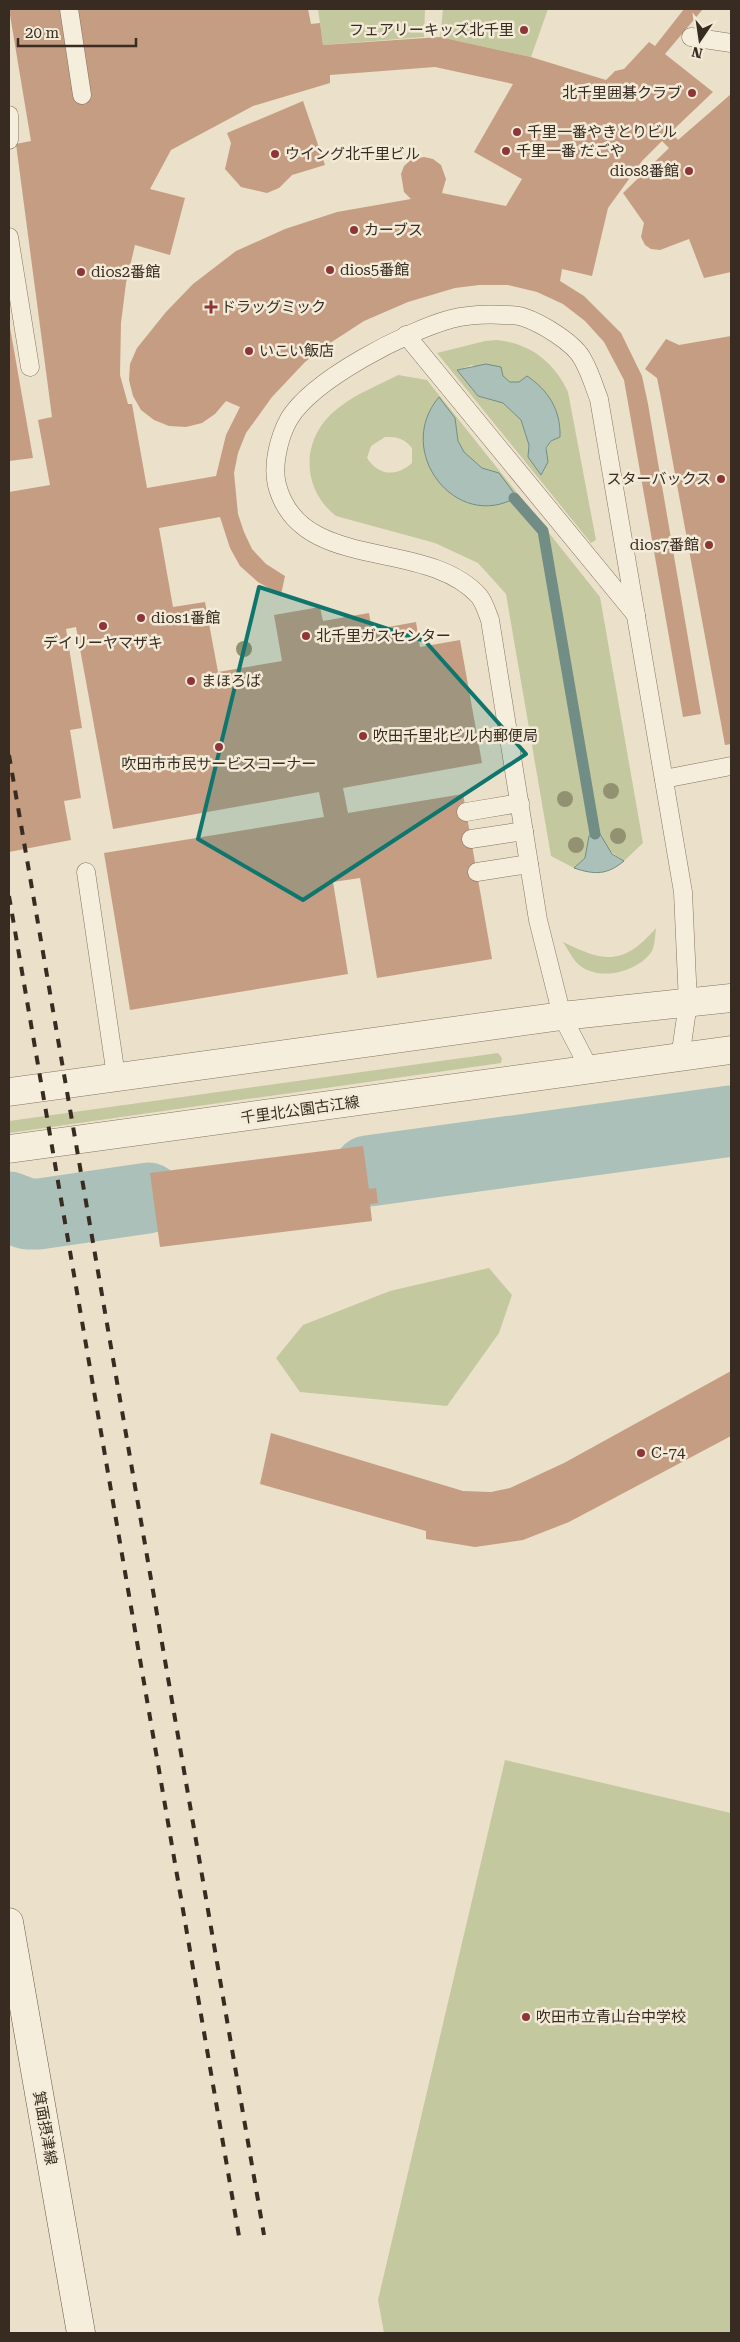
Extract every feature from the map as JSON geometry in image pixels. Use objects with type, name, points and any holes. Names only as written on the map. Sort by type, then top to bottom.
[{"type":"street","points":[[9,1092],[562,1016],[731,998]]},
{"type":"street","points":[[680,1058],[731,1050]]},
{"type":"street","name":"千里北公園古江線","points":[[9,1149],[680,1058]]},
{"type":"street","name":"箕面摂津線","points":[[9,1922],[81,2333]]},
{"type":"lane","points":[[69,9],[82,94]]},
{"type":"lane","points":[[691,37],[731,43]]},
{"type":"lane","points":[[9,115],[9,140]]},
{"type":"lane","points":[[9,237],[30,367]]},
{"type":"lane","points":[[590,1070],[562,1016],[538,920],[490,620],[480,597],[461,580],[436,568],[327,540],[303,528],[285,508],[276,483],[277,451],[290,418],[310,396],[349,365],[406,336],[452,319],[486,314],[521,316],[555,333],[583,358],[599,399],[683,892],[688,1003],[680,1058]]},
{"type":"lane","points":[[406,336],[637,617]]},
{"type":"lane","points":[[664,779],[731,766]]},
{"type":"lane","points":[[466,812],[520,803]]},
{"type":"lane","points":[[471,839],[524,831]]},
{"type":"lane","points":[[477,872],[529,864]]},
{"type":"lane","points":[[86,872],[116,1076]]},
{"type":"highlighted area","points":[[259,587],[425,641],[526,754],[303,900],[198,839]]},
{"type":"green space","points":[[318,9],[425,9],[424,37],[323,45]]},
{"type":"green space","points":[[443,9],[548,9],[531,57],[440,37]]},
{"type":"green space","points":[[485,341],[509,342],[531,350],[556,372],[568,392],[596,540],[591,543],[437,353]],"holes":[[[472,365],[503,376],[510,382],[519,382],[559,420],[560,437],[549,444],[546,458],[528,457],[529,445],[521,420],[503,403],[478,396],[457,370]]]},
{"type":"green space","points":[[398,375],[427,380],[600,597],[643,843],[624,861],[589,836],[585,858],[574,868],[551,856],[506,594],[478,563],[435,543],[336,516],[324,504],[315,490],[310,460],[312,445],[318,430],[328,417],[348,401]],"holes":[[[439,398],[455,418],[458,441],[464,452],[482,468],[493,472],[503,503],[423,433],[427,417]],[[385,437],[393,437],[406,442],[412,448],[412,463],[400,471],[388,473],[372,464],[367,458],[371,446]]]},
{"type":"green space","points":[[656,928],[653,949],[645,959],[627,970],[616,973],[605,974],[584,968],[576,962],[563,942],[591,954],[613,957],[634,949]]},
{"type":"green space","points":[[498,1053],[502,1058],[501,1063],[9,1133],[9,1121]]},
{"type":"green space","points":[[489,1268],[512,1295],[499,1333],[447,1406],[300,1392],[276,1358],[303,1325],[390,1291]]},
{"type":"green space","points":[[505,1760],[731,1813],[731,2333],[384,2333],[378,2300]]},
{"type":"water","points":[[486,364],[501,367],[503,376],[510,382],[519,382],[527,376],[547,394],[556,410],[560,437],[551,441],[546,448],[548,462],[541,475],[528,457],[529,445],[521,420],[503,403],[478,396],[457,370]]},
{"type":"water","points":[[439,397],[455,418],[458,441],[464,452],[482,468],[499,473],[517,497],[494,505],[473,504],[453,495],[438,481],[427,462],[423,440],[427,418]]},
{"type":"water","points":[[600,834],[612,854],[624,861],[612,869],[595,873],[574,868],[585,858],[589,836]]},
{"type":"building","points":[[9,9],[308,9],[311,24],[320,23],[323,45],[440,37],[531,57],[606,80],[615,71],[624,69],[649,42],[655,46],[684,9],[703,9],[665,54],[713,92],[671,132],[678,140],[731,94],[731,272],[704,278],[689,239],[660,250],[651,249],[645,245],[641,237],[644,223],[623,193],[669,148],[662,141],[642,161],[608,208],[592,276],[562,269],[560,281],[584,296],[621,333],[642,376],[701,714],[683,717],[624,380],[604,342],[585,321],[563,304],[537,292],[508,285],[479,285],[455,288],[408,302],[364,321],[324,347],[305,362],[272,397],[246,433],[238,453],[234,473],[238,514],[244,532],[252,549],[266,564],[285,576],[281,595],[258,582],[240,566],[230,548],[220,517],[159,528],[173,607],[205,602],[218,672],[282,661],[274,615],[320,607],[323,621],[369,613],[372,630],[416,622],[420,647],[460,640],[482,763],[343,788],[348,813],[463,794],[492,959],[377,978],[360,878],[333,882],[348,974],[130,1010],[104,853],[324,817],[319,792],[113,829],[76,627],[66,629],[82,728],[70,730],[81,798],[64,801],[71,840],[9,852],[9,492],[50,485],[38,420],[52,417],[16,144],[31,141]],"holes":[[[435,67],[513,84],[474,152],[522,179],[506,206],[442,193],[446,179],[441,165],[433,159],[424,157],[412,159],[404,166],[401,174],[404,192],[411,199],[337,212],[285,229],[236,251],[193,284],[166,312],[137,348],[130,364],[129,380],[133,396],[141,410],[154,420],[169,426],[186,427],[202,423],[215,414],[226,401],[240,407],[226,435],[216,476],[147,488],[132,404],[128,404],[120,375],[121,323],[126,283],[135,245],[170,255],[185,198],[150,189],[171,150],[253,106],[330,83],[330,75]]]},
{"type":"building","name":"ウイング北千里ビル","points":[[303,101],[325,165],[292,175],[279,188],[267,193],[241,187],[225,169],[231,143],[227,133]]},
{"type":"building","points":[[9,322],[33,458],[9,461]]},
{"type":"building","name":"dios7番館","points":[[731,336],[731,744],[725,745],[657,378],[645,369],[666,339],[679,345]]},
{"type":"building","points":[[363,1146],[369,1189],[376,1188],[378,1203],[370,1204],[372,1221],[160,1247],[150,1173]]},
{"type":"building","name":"C-74","points":[[731,1371],[731,1436],[569,1522],[523,1540],[475,1547],[426,1539],[426,1531],[260,1484],[271,1433],[463,1491],[491,1492],[510,1488],[564,1463]]},
{"type":"waterway","points":[[514,498],[543,531],[595,834]]},
{"type":"waterway","points":[[368,1171],[731,1121]]},
{"type":"waterway","points":[[9,1207],[27,1214],[39,1214],[148,1198]]},
{"type":"railway","points":[[9,755],[264,2235]]},
{"type":"railway","points":[[9,896],[240,2242]]},
{"type":"place","name":"フェアリーキッズ北千里","points":[[524,30]]},
{"type":"place","name":"北千里囲碁クラブ","points":[[692,93]]},
{"type":"place","name":"千里一番やきとりビル","points":[[517,132]]},
{"type":"place","name":"千里一番 だごや","points":[[506,151]]},
{"type":"place","name":"ウイング北千里ビル","points":[[275,154]]},
{"type":"place","name":"dios8番館","points":[[689,171]]},
{"type":"place","name":"カーブス","points":[[354,230]]},
{"type":"place","name":"dios5番館","points":[[330,270]]},
{"type":"place","name":"dios2番館","points":[[81,272]]},
{"type":"place","name":"ドラッグミック","points":[[211,307]]},
{"type":"place","name":"いこい飯店","points":[[249,351]]},
{"type":"place","name":"スターバックス","points":[[721,479]]},
{"type":"place","name":"dios7番館","points":[[709,545]]},
{"type":"place","name":"dios1番館","points":[[141,618]]},
{"type":"place","name":"デイリーヤマザキ","points":[[103,626]]},
{"type":"place","name":"北千里ガスセンター","points":[[306,636]]},
{"type":"place","name":"まほろば","points":[[191,681]]},
{"type":"place","name":"吹田千里北ビル内郵便局","points":[[363,736]]},
{"type":"place","name":"吹田市市民サービスコーナー","points":[[219,747]]},
{"type":"place","name":"C-74","points":[[641,1453]]},
{"type":"place","name":"吹田市立青山台中学校","points":[[526,2017]]}]
